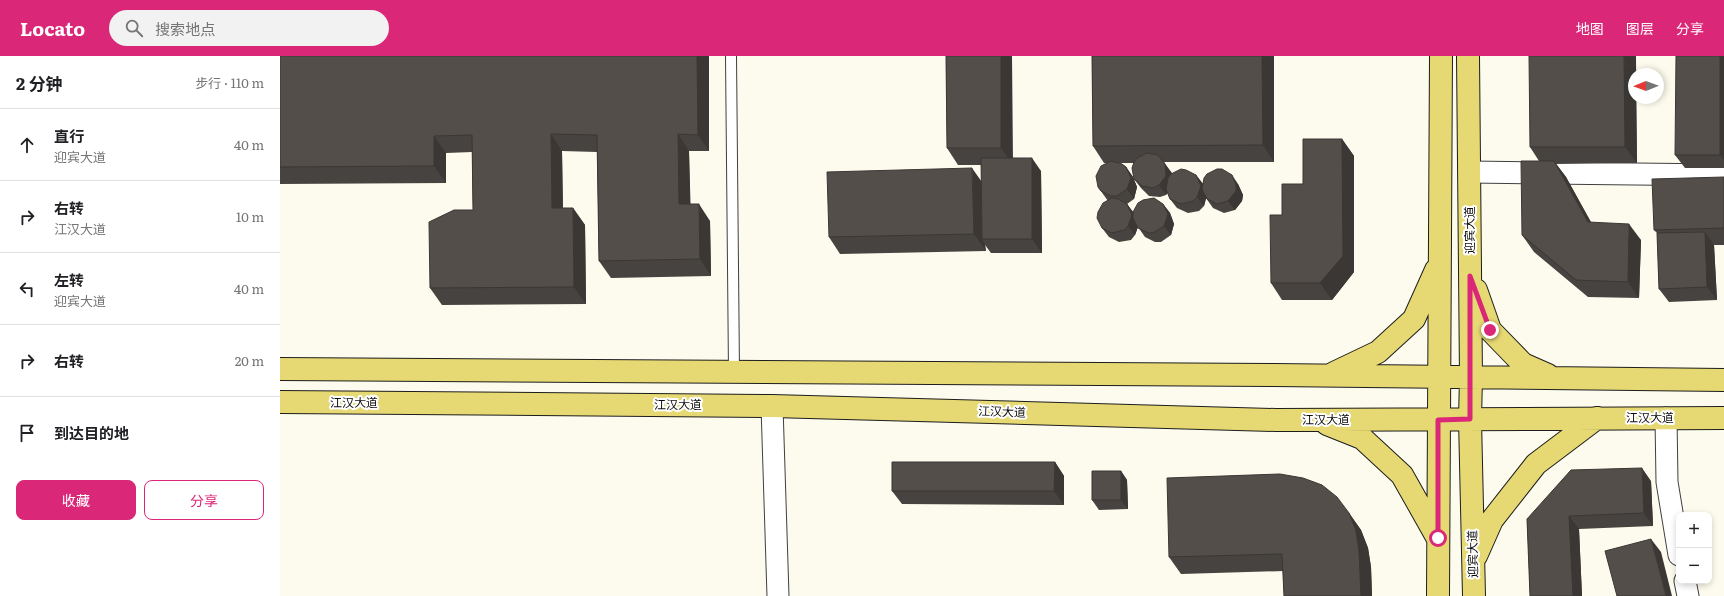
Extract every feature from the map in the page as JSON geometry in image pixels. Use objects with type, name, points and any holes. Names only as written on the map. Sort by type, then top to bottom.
[{"type":"main road","points":[[1438,596],[1441,56]]},
{"type":"main road","name":"迎宾大道","points":[[1468,56],[1470,172],[1470,419],[1474,596]]},
{"type":"main road","points":[[1328,376],[1378,352],[1414,319],[1439,262]]},
{"type":"main road","points":[[1470,276],[1490,330],[1523,364],[1557,378]]},
{"type":"main road","points":[[280,369],[1724,380]]},
{"type":"main road","name":"江汉大道","points":[[280,402],[772,406],[1317,420],[1724,418]]},
{"type":"main road","points":[[1473,563],[1492,520],[1536,464],[1597,418]]},
{"type":"main road","points":[[1317,420],[1362,438],[1402,475],[1438,538]]},
{"type":"street","points":[[1470,172],[1724,175]]},
{"type":"street","points":[[772,406],[778,596]]},
{"type":"street","points":[[1666,418],[1667,482],[1678,548]]},
{"type":"street","points":[[1686,584],[1688,596]]},
{"type":"lane","points":[[731,56],[734,372]]},
{"type":"building","points":[[280,56],[697,56],[698,135],[678,134],[679,204],[699,204],[700,259],[599,261],[597,135],[551,134],[552,208],[573,208],[574,287],[430,288],[429,222],[454,210],[473,210],[472,135],[434,136],[434,166],[280,167]]},
{"type":"building","points":[[946,56],[1001,56],[1001,148],[947,148]]},
{"type":"building","points":[[1092,56],[1262,56],[1263,145],[1093,146]]},
{"type":"building","points":[[1529,56],[1624,56],[1625,147],[1530,147]]},
{"type":"building","points":[[1676,56],[1720,56],[1720,155],[1675,155]]},
{"type":"building","points":[[1303,139],[1342,139],[1343,256],[1320,283],[1271,283],[1270,215],[1282,215],[1282,184],[1303,184]]},
{"type":"building","points":[[1147,153],[1158,155],[1165,164],[1166,176],[1159,185],[1153,188],[1142,186],[1134,179],[1132,168],[1137,158]]},
{"type":"building","points":[[981,158],[1032,158],[1032,239],[982,239]]},
{"type":"building","points":[[1111,161],[1122,164],[1126,167],[1131,178],[1127,189],[1117,196],[1111,196],[1101,191],[1098,187],[1096,176],[1101,166]]},
{"type":"building","points":[[1521,161],[1554,161],[1588,222],[1629,224],[1628,282],[1576,280],[1522,235]]},
{"type":"building","points":[[972,168],[974,234],[829,237],[827,172]]},
{"type":"building","points":[[1181,169],[1196,175],[1201,186],[1197,197],[1193,201],[1181,204],[1170,199],[1166,189],[1168,178],[1171,174]]},
{"type":"building","points":[[1217,169],[1222,169],[1232,175],[1236,185],[1236,191],[1228,201],[1217,204],[1207,199],[1202,189],[1204,178],[1207,174]]},
{"type":"building","points":[[1724,177],[1724,228],[1654,230],[1652,179]]},
{"type":"building","points":[[1112,198],[1118,199],[1127,204],[1132,215],[1128,226],[1124,230],[1112,233],[1102,228],[1097,218],[1098,212],[1103,203]]},
{"type":"building","points":[[1154,198],[1163,204],[1168,214],[1164,226],[1155,232],[1149,233],[1138,228],[1133,218],[1133,212],[1138,203],[1143,200]]},
{"type":"building","points":[[1705,232],[1707,287],[1659,289],[1657,233]]},
{"type":"building","points":[[892,462],[1055,462],[1054,491],[892,491]]},
{"type":"building","points":[[1642,468],[1644,513],[1569,516],[1573,596],[1530,596],[1527,519],[1571,470]]},
{"type":"building","points":[[1092,471],[1121,471],[1121,500],[1092,500]]},
{"type":"building","points":[[1280,474],[1303,478],[1322,485],[1337,497],[1349,513],[1356,531],[1359,551],[1361,596],[1284,596],[1282,554],[1169,557],[1167,478]]},
{"type":"building","points":[[1651,539],[1666,596],[1617,596],[1605,551]]},
{"type":"route","points":[[1438,538],[1438,420],[1470,419],[1470,276],[1490,330]]}]
